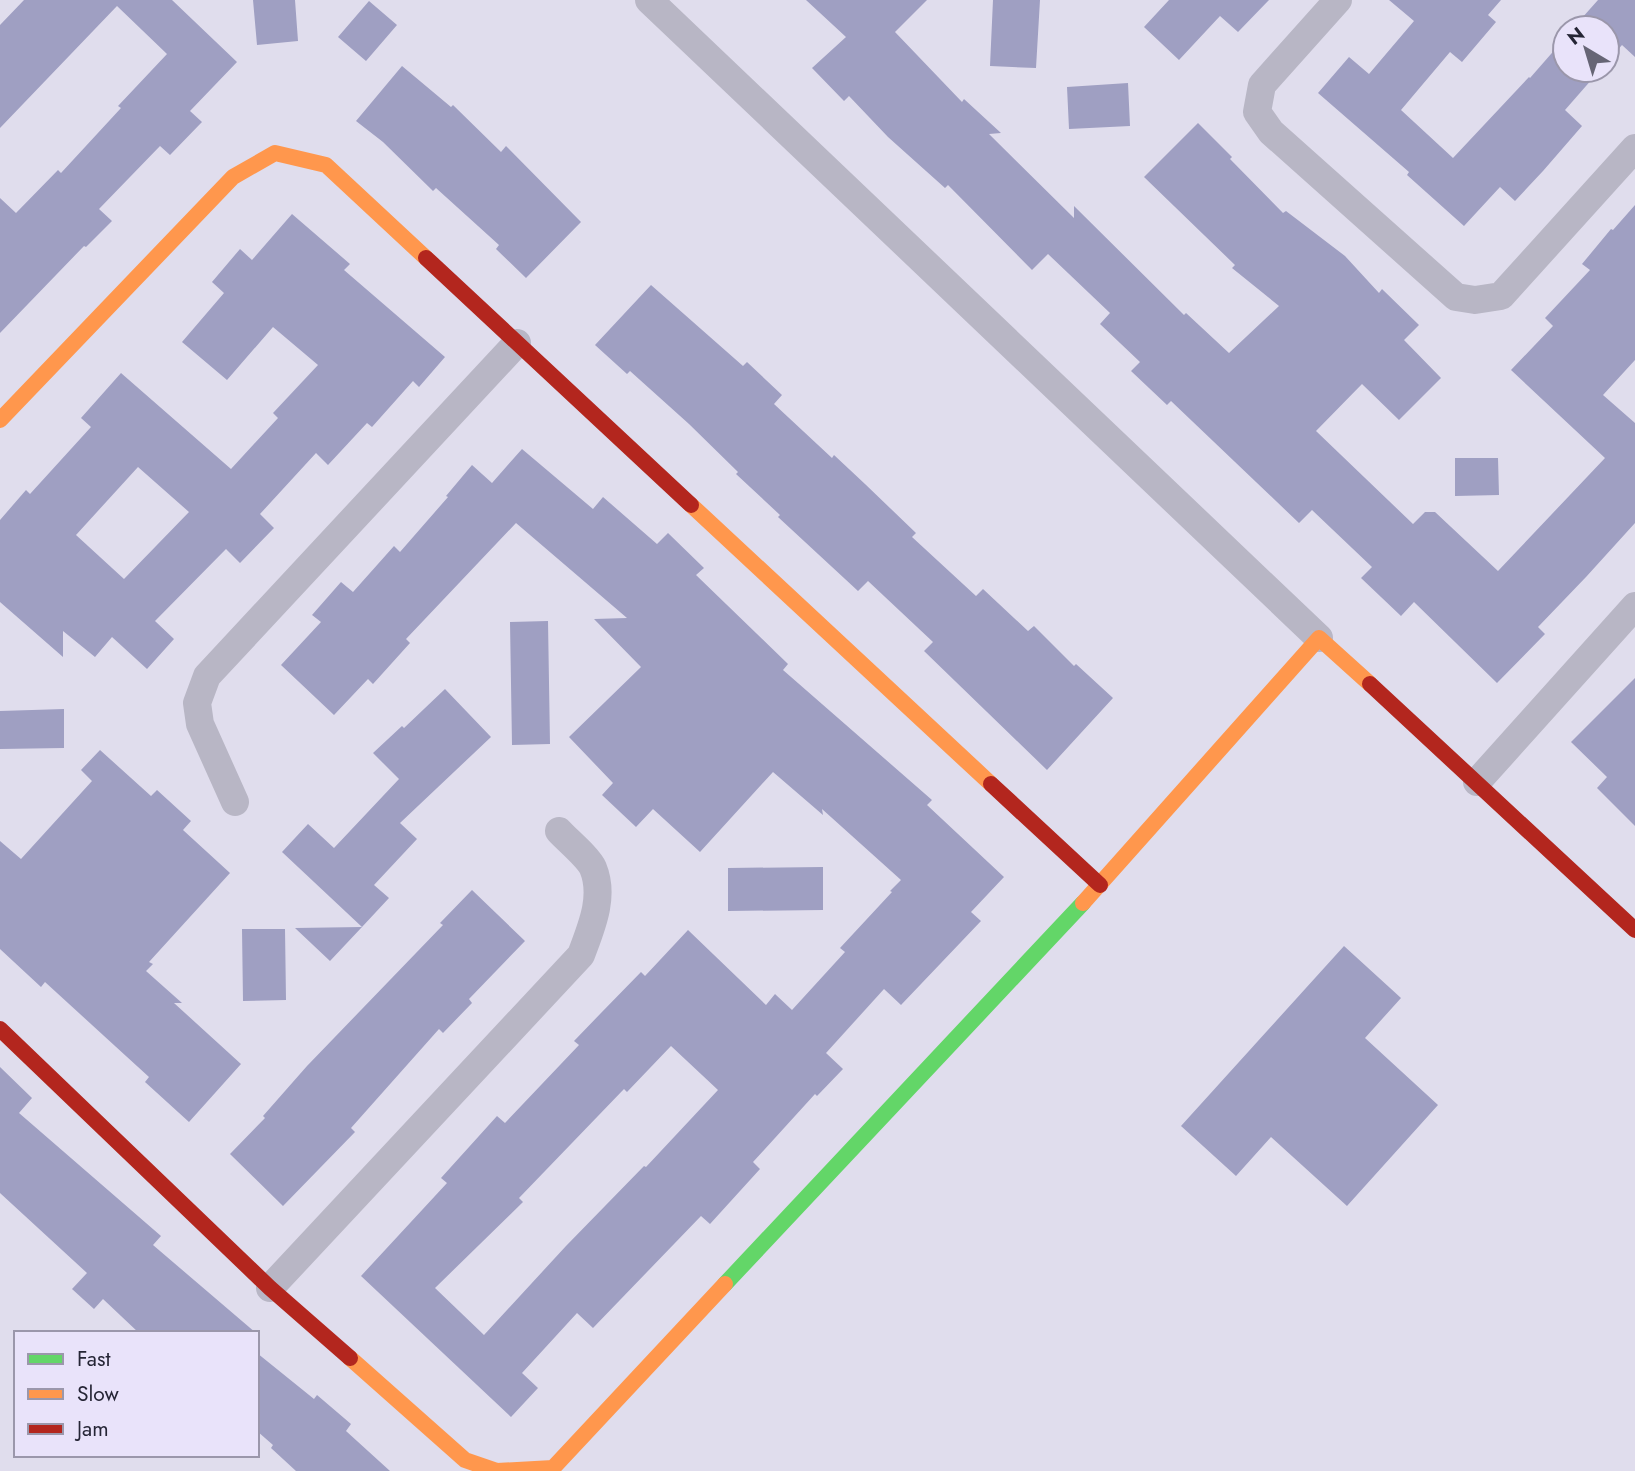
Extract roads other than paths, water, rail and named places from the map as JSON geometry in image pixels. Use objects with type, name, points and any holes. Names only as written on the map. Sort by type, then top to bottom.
[{"type":"street","points":[[649,0],[1319,638],[1635,930]]},
{"type":"street","points":[[1338,0],[1262,85],[1257,112],[1271,132],[1456,297],[1475,300],[1501,296],[1635,148]]},
{"type":"street","points":[[0,420],[233,177],[275,153],[326,165],[1100,885]]},
{"type":"street","points":[[234,802],[200,724],[198,703],[207,676],[517,342]]},
{"type":"street","points":[[1477,782],[1635,606]]},
{"type":"street","points":[[0,1029],[270,1288],[465,1460],[497,1471],[553,1468],[1100,885],[1319,638]]},
{"type":"street","points":[[270,1288],[581,955],[595,918],[597,894],[593,867],[559,831]]}]
